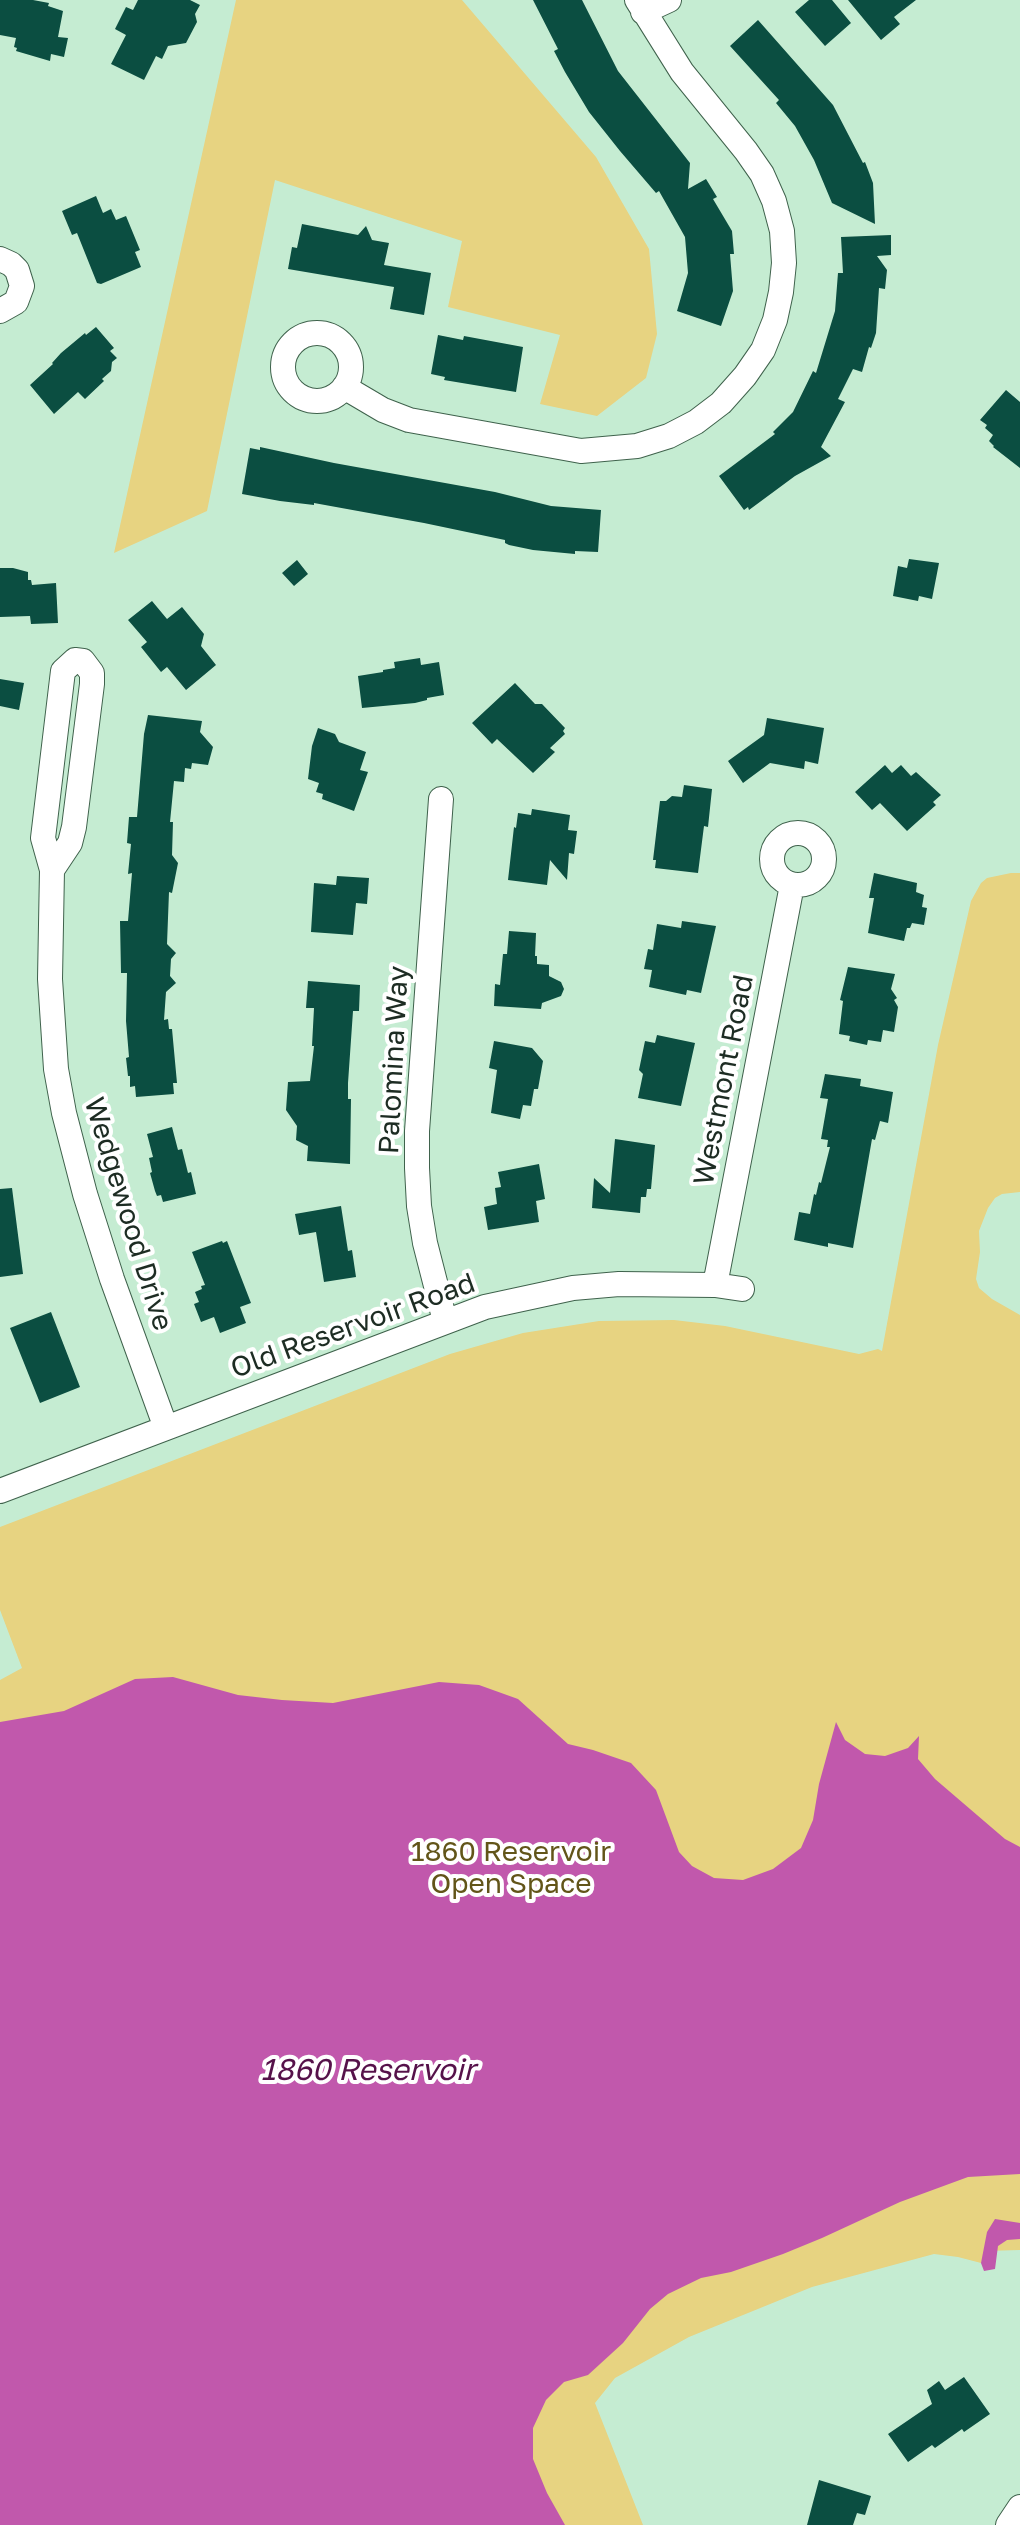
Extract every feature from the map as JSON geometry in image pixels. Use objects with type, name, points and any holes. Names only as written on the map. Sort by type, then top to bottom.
[{"type":"street","points":[[344,387],[383,410],[409,420],[581,451],[637,446],[669,436],[696,422],[721,403],[745,376],[763,350],[775,320],[784,263],[782,231],[774,201],[754,162],[682,72],[640,6],[669,0]]},
{"type":"street","points":[[0,259],[17,270],[22,286],[16,302],[0,311]]},
{"type":"street","name":"Wedgewood Drive","points":[[52,870],[70,843],[74,827],[92,684],[92,673],[83,661],[75,660],[63,671],[43,838],[52,870],[52,1027],[64,1113],[98,1236],[166,1428]]},
{"type":"street","name":"Palomina Way","points":[[441,799],[417,1131],[417,1168],[425,1243],[445,1321]]},
{"type":"street","name":"Westmont Road","points":[[715,1285],[792,885]]},
{"type":"street","name":"Old Reservoir Road","points":[[0,1491],[485,1307],[573,1288],[619,1284],[715,1285],[742,1289]]},
{"type":"street","points":[[1008,2525],[1020,2507]]},
{"type":"green space","points":[[236,0],[462,0],[596,157],[649,249],[657,334],[646,378],[597,416],[540,404],[560,335],[448,307],[462,241],[275,180],[207,511],[114,553]]},
{"type":"green space","name":"1860 Reservoir","points":[[1020,873],[1020,1192],[1002,1194],[988,1208],[979,1231],[976,1279],[979,1288],[992,1299],[1020,1315],[1020,2250],[985,2251],[981,2263],[934,2254],[812,2287],[689,2337],[615,2378],[595,2403],[643,2525],[0,2525],[0,1680],[22,1668],[0,1610],[0,1527],[450,1354],[523,1333],[599,1321],[674,1320],[725,1326],[859,1354],[878,1349],[882,1351],[938,1045],[971,901],[987,878]]},
{"type":"water","name":"1860 Reservoir","points":[[173,1677],[238,1695],[282,1700],[333,1703],[439,1682],[479,1685],[518,1699],[568,1744],[631,1763],[656,1790],[679,1852],[692,1866],[714,1878],[743,1880],[773,1869],[801,1848],[813,1820],[836,1722],[845,1740],[865,1754],[885,1756],[908,1748],[919,1736],[918,1759],[935,1779],[1005,1839],[1020,1847],[1020,2174],[968,2177],[900,2202],[783,2254],[731,2272],[701,2278],[668,2294],[650,2309],[623,2343],[588,2375],[564,2382],[546,2400],[533,2428],[533,2459],[565,2525],[0,2525],[0,1722],[64,1711],[135,1679]]},
{"type":"water","points":[[995,2219],[1020,2223],[1020,2239],[1007,2240],[998,2246],[995,2269],[984,2271],[981,2263],[987,2232]]},
{"type":"building","points":[[0,0],[33,0],[49,3],[48,6],[63,11],[58,37],[68,38],[64,57],[51,54],[50,61],[16,51],[16,38],[0,35]]},
{"type":"building","points":[[138,0],[190,0],[200,5],[195,14],[197,22],[186,43],[168,46],[162,59],[156,56],[144,80],[111,64],[126,35],[115,29],[126,7],[133,10]]},
{"type":"building","points":[[533,0],[582,0],[618,71],[690,163],[688,189],[706,179],[717,197],[713,199],[732,231],[734,254],[730,254],[733,291],[721,326],[677,311],[688,273],[685,237],[659,191],[656,193],[589,112],[554,51],[558,49]]},
{"type":"building","points":[[809,0],[832,0],[851,23],[825,46],[795,12]]},
{"type":"building","points":[[848,0],[916,0],[894,17],[900,24],[881,40]]},
{"type":"building","points":[[758,20],[833,105],[865,162],[873,183],[875,224],[832,203],[795,126],[776,103],[779,100],[730,46]]},
{"type":"building","points":[[96,196],[103,213],[111,209],[116,220],[126,216],[140,250],[135,252],[141,267],[101,284],[97,283],[77,233],[72,235],[62,211]]},
{"type":"building","points":[[302,224],[358,235],[366,226],[372,240],[389,243],[384,265],[431,273],[424,315],[390,309],[394,287],[288,269],[292,247],[297,248]]},
{"type":"building","points":[[891,235],[891,255],[877,256],[887,270],[885,289],[879,288],[876,333],[862,372],[853,369],[838,399],[845,402],[821,447],[831,456],[795,476],[749,510],[748,507],[744,510],[719,476],[775,434],[773,432],[793,412],[813,371],[816,373],[835,311],[838,273],[843,273],[841,237]]},
{"type":"building","points":[[96,327],[114,348],[110,351],[117,358],[112,362],[111,371],[85,399],[78,392],[54,414],[30,385],[61,353]]},
{"type":"building","points":[[438,335],[463,340],[464,336],[523,347],[516,392],[444,380],[445,377],[431,374]]},
{"type":"building","points":[[1006,390],[1020,402],[1020,468],[993,447],[989,441],[993,435],[980,420]]},
{"type":"building","points":[[260,447],[495,492],[551,506],[601,510],[598,552],[575,551],[575,554],[533,550],[509,545],[505,540],[424,523],[314,503],[242,494],[250,448],[260,450]]},
{"type":"building","points":[[909,559],[939,563],[932,599],[919,596],[918,601],[893,596],[898,566],[907,568]]},
{"type":"building","points":[[297,560],[308,574],[294,586],[282,573]]},
{"type":"building","points":[[0,568],[28,572],[32,585],[56,583],[58,623],[31,624],[30,616],[0,617]]},
{"type":"building","points":[[152,601],[167,619],[182,607],[204,634],[201,646],[216,665],[186,690],[167,667],[161,672],[141,647],[147,642],[128,620]]},
{"type":"building","points":[[420,658],[421,665],[439,662],[444,695],[415,703],[362,708],[358,676],[395,668],[394,662]]},
{"type":"building","points":[[0,679],[24,683],[19,710],[0,706]]},
{"type":"building","points":[[515,683],[535,704],[542,704],[565,728],[565,734],[550,748],[555,752],[533,773],[497,739],[492,744],[472,723]]},
{"type":"building","points":[[148,715],[202,721],[200,732],[213,747],[208,765],[192,763],[191,769],[185,768],[184,782],[174,781],[170,822],[173,822],[172,855],[178,863],[172,893],[169,892],[167,944],[176,953],[171,959],[170,976],[176,983],[166,992],[164,1020],[168,1019],[169,1029],[172,1029],[177,1083],[173,1083],[174,1094],[136,1097],[135,1086],[130,1087],[126,1058],[129,1057],[127,973],[121,973],[120,921],[128,921],[132,873],[128,874],[131,844],[127,843],[129,817],[137,817]]},
{"type":"building","points":[[767,718],[824,728],[818,764],[805,761],[804,769],[770,763],[743,783],[728,761],[764,735]]},
{"type":"building","points":[[318,728],[335,734],[339,742],[366,752],[360,770],[368,772],[354,811],[322,799],[323,794],[316,792],[319,783],[308,779],[312,746]]},
{"type":"building","points":[[885,765],[892,773],[901,765],[911,776],[916,772],[941,795],[933,802],[936,805],[907,831],[880,803],[872,810],[855,792]]},
{"type":"building","points":[[684,785],[712,789],[698,873],[655,868],[656,860],[653,860],[660,801],[672,796],[682,797]]},
{"type":"building","points":[[532,809],[570,815],[568,830],[577,831],[574,854],[569,853],[567,880],[550,860],[547,885],[508,880],[518,813],[531,815]]},
{"type":"building","points":[[874,873],[917,883],[916,892],[924,895],[922,907],[927,908],[924,925],[912,923],[907,928],[904,941],[868,933],[874,898],[869,898]]},
{"type":"building","points":[[337,876],[369,878],[367,904],[356,903],[353,935],[311,932],[314,883],[336,885]]},
{"type":"building","points":[[682,921],[716,926],[701,993],[687,990],[686,995],[649,987],[652,970],[644,969],[648,949],[653,950],[657,924],[681,928]]},
{"type":"building","points":[[509,931],[536,933],[537,964],[549,965],[549,976],[561,982],[564,989],[561,996],[542,1003],[541,1009],[494,1006],[495,984],[500,985]]},
{"type":"building","points":[[848,967],[895,974],[891,989],[898,1007],[894,1032],[883,1030],[881,1042],[868,1040],[867,1045],[849,1041],[850,1036],[839,1034],[843,1001],[840,1000]]},
{"type":"building","points":[[308,981],[360,985],[359,1011],[353,1011],[348,1083],[348,1099],[351,1099],[350,1164],[307,1161],[308,1146],[296,1140],[297,1126],[286,1110],[288,1082],[310,1081],[314,1008],[306,1008]]},
{"type":"building","points":[[657,1035],[695,1043],[681,1106],[638,1098],[643,1074],[639,1070],[645,1041],[655,1043]]},
{"type":"building","points":[[494,1041],[532,1048],[543,1061],[538,1089],[534,1089],[531,1106],[523,1105],[520,1119],[491,1113],[497,1070],[489,1068]]},
{"type":"building","points":[[825,1074],[861,1079],[860,1086],[893,1092],[888,1123],[880,1121],[875,1140],[872,1139],[853,1248],[794,1240],[799,1212],[810,1214],[830,1147],[827,1147],[828,1140],[821,1139],[828,1099],[820,1098]]},
{"type":"building","points":[[172,1127],[178,1150],[182,1149],[188,1173],[191,1172],[196,1194],[163,1202],[161,1195],[157,1196],[150,1173],[149,1158],[153,1157],[147,1134]]},
{"type":"building","points":[[615,1139],[655,1145],[651,1189],[647,1189],[646,1197],[641,1197],[640,1213],[592,1208],[594,1178],[610,1193]]},
{"type":"building","points":[[539,1164],[545,1199],[536,1201],[539,1222],[488,1230],[484,1207],[497,1204],[495,1188],[501,1187],[498,1172]]},
{"type":"building","points":[[12,1188],[23,1274],[0,1277],[0,1189]]},
{"type":"building","points":[[341,1206],[348,1251],[352,1250],[356,1277],[324,1282],[316,1232],[299,1235],[295,1214]]},
{"type":"building","points":[[227,1241],[251,1303],[240,1307],[246,1323],[220,1333],[214,1317],[201,1322],[194,1304],[199,1302],[195,1292],[205,1285],[192,1252]]},
{"type":"building","points":[[51,1312],[80,1387],[40,1403],[10,1328]]},
{"type":"building","points":[[964,2377],[990,2414],[935,2448],[932,2445],[908,2462],[888,2434],[932,2404],[927,2390],[939,2381],[945,2390]]},
{"type":"building","points":[[819,2480],[871,2496],[865,2515],[857,2513],[853,2525],[807,2525]]},
{"type":"park label","name":"1860 Reservoir Open Space","points":[[511,1868]]}]
